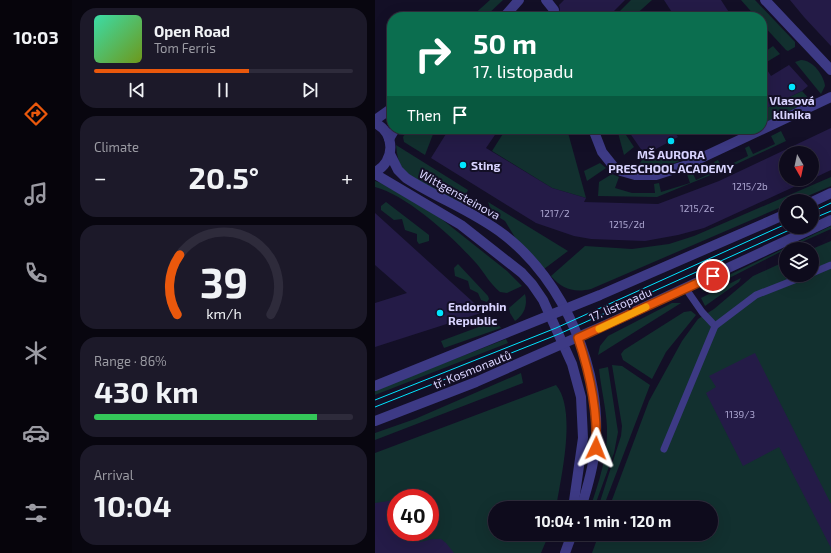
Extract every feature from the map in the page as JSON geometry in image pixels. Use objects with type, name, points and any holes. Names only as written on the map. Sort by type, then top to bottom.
[{"type":"street","points":[[508,12],[519,0]]},
{"type":"street","points":[[545,0],[554,10]]},
{"type":"street","points":[[765,0],[831,70]]},
{"type":"street","points":[[767,127],[831,97]]},
{"type":"street","points":[[387,112],[375,122],[383,128],[389,139]]},
{"type":"street","points":[[389,139],[392,134]]},
{"type":"street","points":[[595,134],[602,152],[614,167],[621,171],[635,175],[657,175],[691,163],[753,134]]},
{"type":"street","name":"Wittgensteinova","points":[[389,139],[390,154],[398,170],[405,178],[469,212],[512,241],[543,274],[566,309],[578,338]]},
{"type":"street","name":"Wittgensteinova","points":[[390,154],[383,166],[375,173],[448,216],[485,243],[532,284],[551,315]]},
{"type":"street","points":[[819,199],[831,193]]},
{"type":"street","name":"17. listopadu","points":[[566,309],[779,217]]},
{"type":"street","name":"17. listopadu","points":[[578,338],[686,289],[831,220]]},
{"type":"street","name":"tř. Kosmonautů","points":[[375,386],[566,309]]},
{"type":"street","points":[[551,315],[575,373],[583,408],[582,454],[574,501]]},
{"type":"street","points":[[578,338],[590,376],[596,416],[596,448],[583,501]]},
{"type":"street","name":"tř. Kosmonautů","points":[[375,421],[476,382],[578,338]]},
{"type":"street","points":[[564,553],[566,541]]},
{"type":"street","points":[[564,553],[568,541]]},
{"type":"lane","points":[[819,270],[831,265]]},
{"type":"lane","points":[[664,449],[715,326],[756,296],[790,282]]},
{"type":"lane","points":[[686,289],[702,312],[715,326]]},
{"type":"green space","points":[[490,0],[503,0],[490,12],[477,12]]},
{"type":"green space","points":[[631,0],[652,0],[639,12],[619,12]]},
{"type":"green space","points":[[741,0],[755,0],[766,12],[752,12]]},
{"type":"green space","points":[[767,13],[795,42],[795,47],[788,51],[767,29]]},
{"type":"green space","points":[[773,46],[780,54],[767,62],[767,50]]},
{"type":"green space","points":[[801,60],[814,66],[823,78],[825,86],[821,94],[795,62]]},
{"type":"green space","points":[[802,91],[811,101],[767,122],[767,108]]},
{"type":"green space","points":[[781,131],[786,141],[728,168],[727,166],[748,156],[745,148],[749,146],[753,154],[775,144],[771,136]]},
{"type":"green space","points":[[405,134],[433,134],[425,155],[404,142],[403,137]]},
{"type":"green space","points":[[503,134],[568,134],[586,198],[552,188],[492,151]]},
{"type":"green space","points":[[618,134],[625,134],[634,147],[624,155]]},
{"type":"green space","points":[[396,145],[468,190],[461,204],[417,181],[405,171],[399,162]]},
{"type":"green space","points":[[687,153],[687,158],[669,165],[649,169],[637,168],[642,160]]},
{"type":"green space","points":[[718,160],[723,170],[657,197],[598,196],[599,182],[612,174],[619,177],[615,188],[632,193],[655,193],[654,184],[659,183],[661,192],[690,183],[687,174],[692,172],[696,180],[718,170],[714,162]]},
{"type":"green space","points":[[600,163],[606,168],[587,181],[584,171]]},
{"type":"green space","points":[[831,177],[831,186],[812,194],[792,194],[810,186],[819,186],[819,182]]},
{"type":"green space","points":[[375,181],[439,217],[507,271],[522,286],[507,293],[500,292],[467,253],[443,230],[401,199],[375,187]]},
{"type":"green space","points":[[779,199],[779,208],[591,289],[569,289],[559,284],[551,276],[585,246],[632,249],[669,244],[694,236]]},
{"type":"green space","points":[[386,202],[429,235],[429,241],[419,244],[417,241],[417,234],[405,230],[402,219],[394,220],[381,210],[381,206]]},
{"type":"green space","points":[[488,202],[568,251],[544,269],[516,239],[505,221],[492,213]]},
{"type":"green space","points":[[831,226],[831,229],[802,242],[798,242],[814,234],[819,234],[819,232]]},
{"type":"green space","points":[[831,241],[831,553],[592,553],[596,541],[718,541],[718,501],[612,501],[649,401],[682,341],[698,319],[714,309],[753,276],[779,264],[779,282],[819,282],[819,246]]},
{"type":"green space","points":[[779,251],[779,253],[702,292],[706,286]]},
{"type":"green space","points":[[458,264],[488,296],[489,299],[487,302],[481,300],[478,293],[470,289],[468,281],[455,276],[454,268]]},
{"type":"green space","points":[[741,278],[739,282],[705,306],[701,298]]},
{"type":"green space","points":[[525,294],[525,309],[521,316],[515,321],[509,308]]},
{"type":"green space","points":[[672,303],[681,303],[598,355],[600,346],[608,336]]},
{"type":"green space","points":[[691,311],[696,315],[666,352],[652,379],[623,360],[621,354],[624,350],[684,312]]},
{"type":"green space","points":[[496,322],[501,328],[444,348],[441,341],[484,325]]},
{"type":"green space","points":[[506,339],[508,343],[375,395],[375,390]]},
{"type":"green space","points":[[612,365],[622,366],[650,385],[606,501],[600,501],[621,436],[622,426]]},
{"type":"green space","points":[[608,367],[618,432],[614,453],[597,501],[593,501],[602,468],[607,437],[599,369]]},
{"type":"green space","points":[[521,373],[523,383],[375,440],[375,433],[415,419]]},
{"type":"green space","points":[[556,385],[562,396],[566,410],[567,427],[564,462],[557,501],[488,501],[488,541],[546,541],[541,553],[375,553],[375,453]]},
{"type":"building","points":[[564,0],[625,0],[613,12],[559,12],[559,5]]},
{"type":"building","points":[[664,0],[721,0],[729,12],[672,12]]},
{"type":"building","points":[[790,0],[831,0],[831,46],[804,17]]},
{"type":"building","name":"Vlasová klinika","points":[[789,65],[808,86],[802,91],[767,108],[767,70],[771,76]]},
{"type":"building","points":[[831,128],[831,170],[819,176],[819,146],[793,146]]},
{"type":"building","points":[[446,134],[496,134],[486,148],[552,188],[586,198],[584,202],[658,204],[719,181],[779,153],[779,186],[796,186],[704,228],[678,235],[645,241],[591,239],[574,236],[536,223],[431,158]]},
{"type":"building","points":[[630,134],[676,134],[678,137],[645,155]]},
{"type":"building","points":[[375,213],[484,312],[375,347],[375,303],[407,293],[375,265]]},
{"type":"building","points":[[755,353],[831,504],[831,548],[779,447],[743,466],[706,393],[716,387],[709,376]]},
{"type":"building","points":[[387,501],[387,541],[420,542],[439,541],[439,539],[441,539],[454,553],[375,553],[375,503]]},
{"type":"tram line","points":[[819,209],[831,203]]},
{"type":"tram line","points":[[819,216],[831,211]]},
{"type":"tram line","points":[[375,400],[556,328],[779,227]]},
{"type":"tram line","points":[[375,407],[559,334],[780,234]]},
{"type":"slow traffic","points":[[599,329],[646,307]]},
{"type":"place","name":"Vlasová klinika","points":[[792,87]]},
{"type":"place","name":"MŠ AURORA PRESCHOOL ACADEMY","points":[[671,141]]},
{"type":"place","name":"Sting","points":[[463,165]]},
{"type":"place","name":"Endorphin Republic","points":[[440,313]]},
{"type":"route","points":[[596,448],[596,416],[590,376],[578,338],[713,276]]}]
